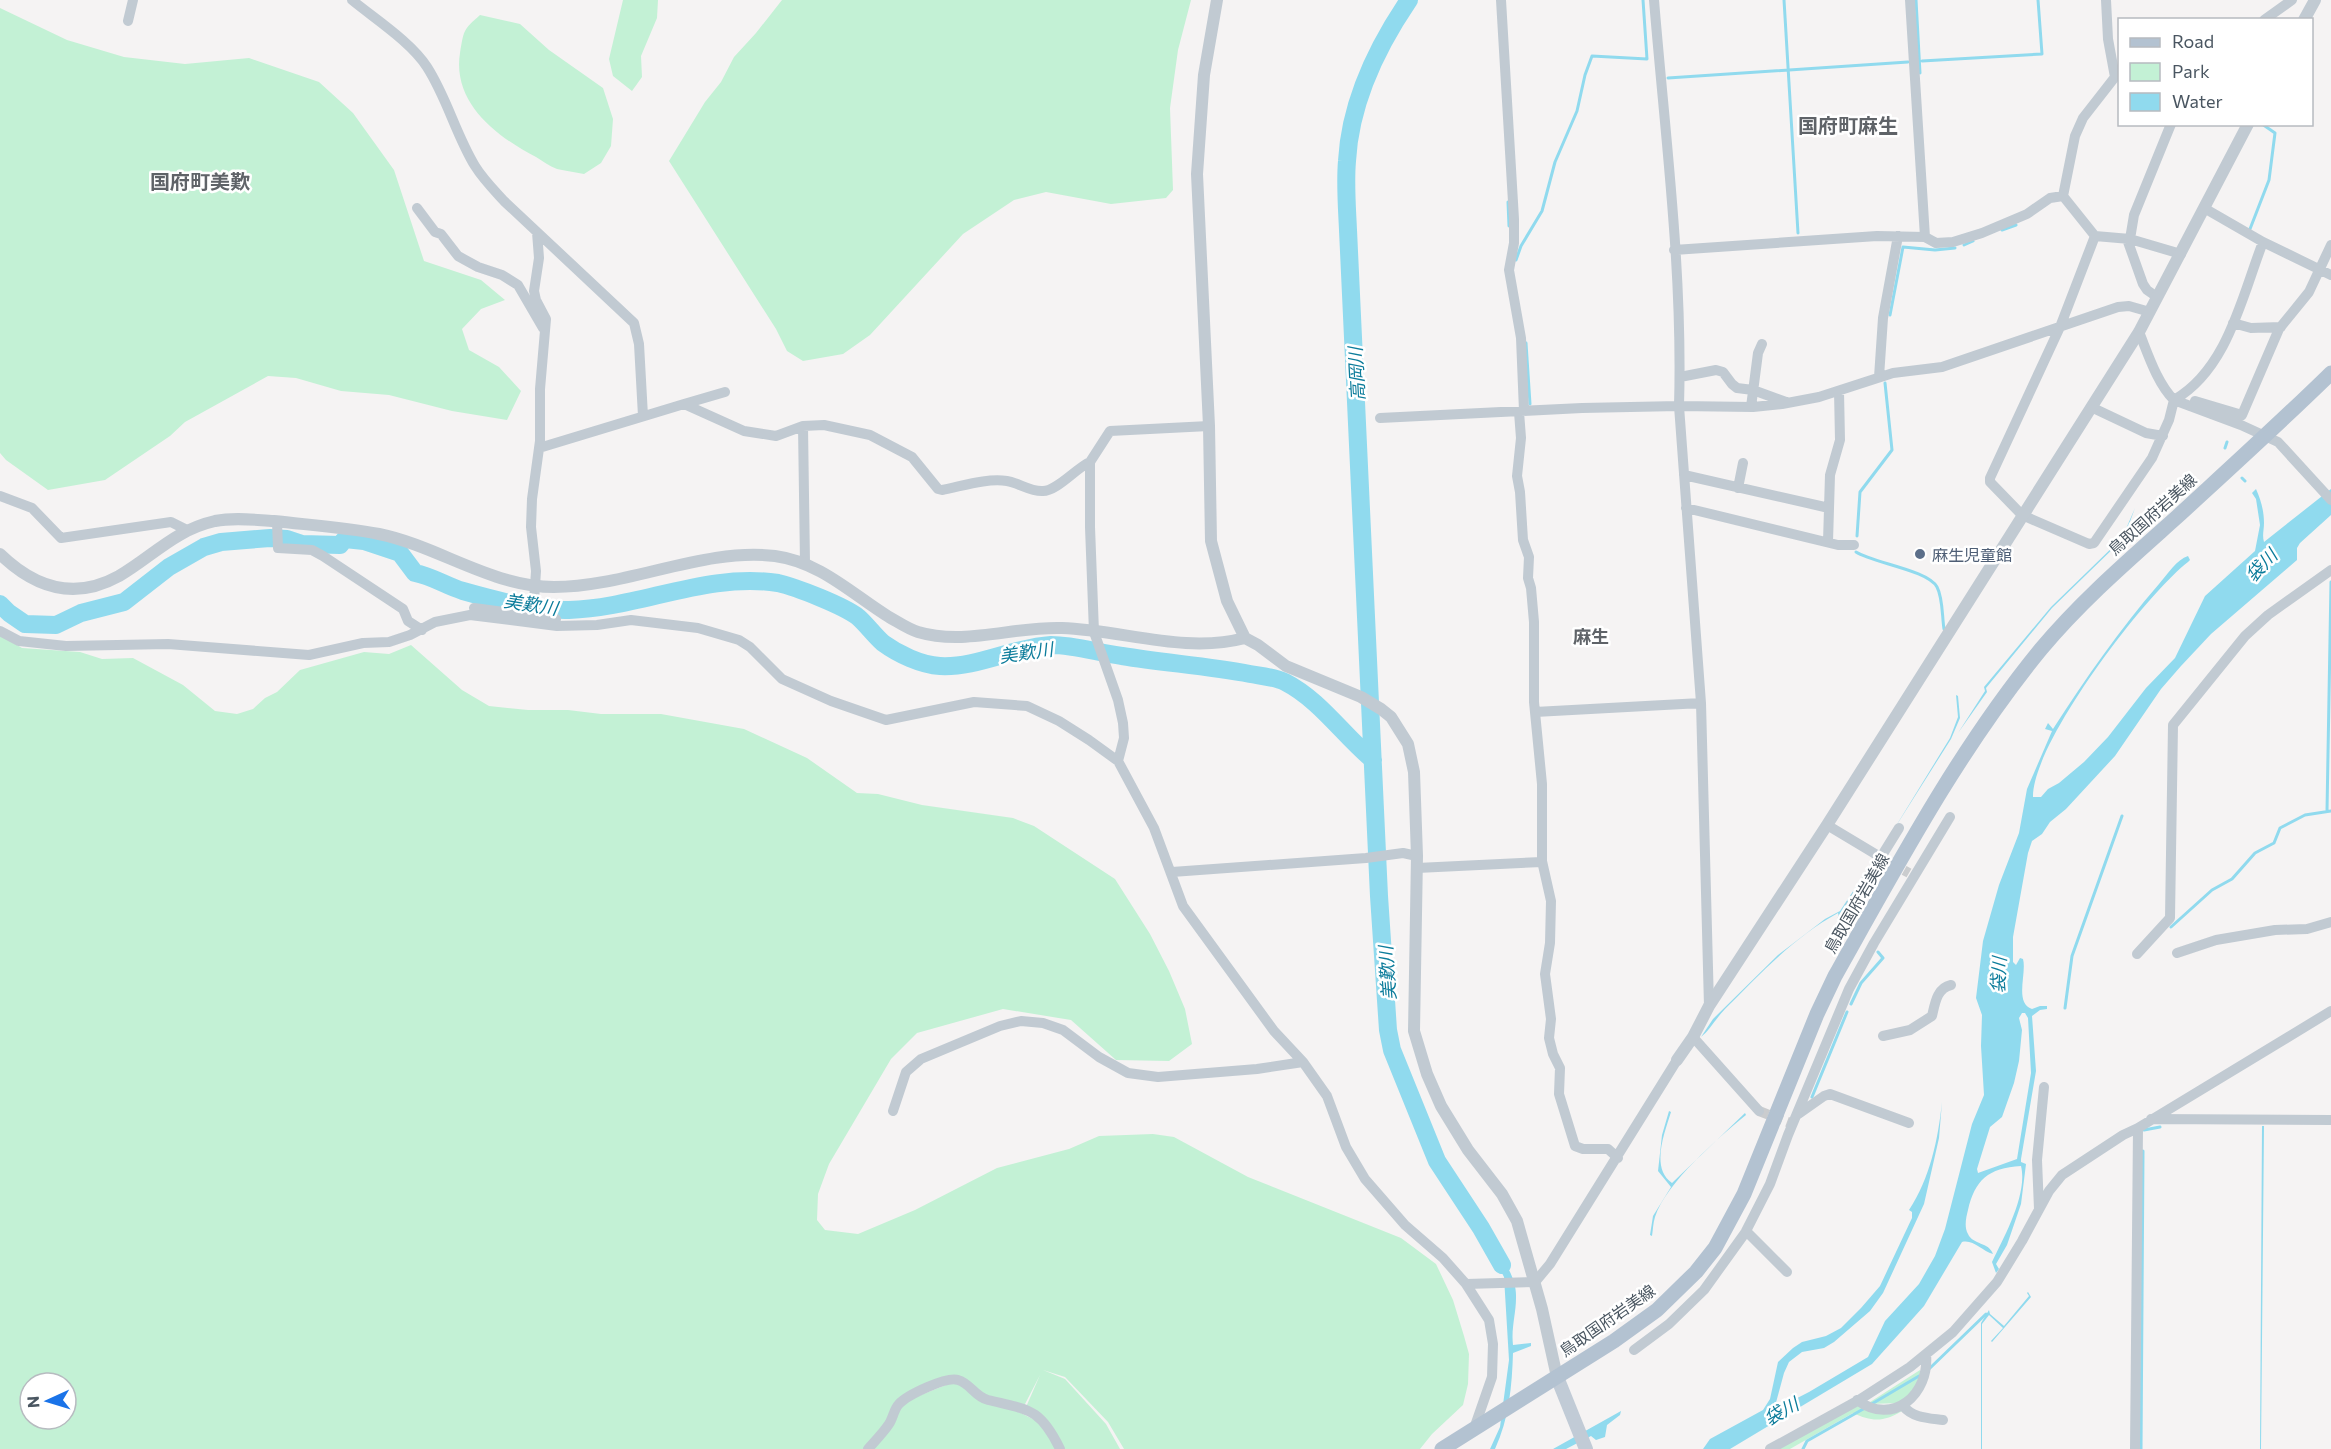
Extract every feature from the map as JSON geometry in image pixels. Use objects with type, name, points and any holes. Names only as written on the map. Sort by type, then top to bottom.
[{"type":"main road","name":"鳥取国府岩美線","points":[[1442,1449],[1614,1341],[1657,1310],[1696,1272],[1715,1248],[1744,1194],[1817,1014],[1836,976],[1967,750],[2014,683],[2067,620],[2096,590],[2331,374]]},
{"type":"main road","points":[[1557,1377],[1586,1449]]},
{"type":"street","points":[[128,21],[133,0]]},
{"type":"street","points":[[352,0],[410,48],[426,66],[476,167],[504,201],[634,323],[639,344],[643,416]]},
{"type":"street","points":[[1217,0],[1204,75],[1197,174],[1209,426],[1211,541],[1227,600],[1245,638],[1286,666],[1361,697],[1391,717],[1408,744],[1414,772],[1417,862],[1414,1031],[1427,1074],[1441,1106],[1468,1150],[1502,1194],[1517,1221],[1535,1282],[1557,1377]]},
{"type":"street","points":[[1501,0],[1514,235],[1509,270],[1521,338],[1521,438],[1516,476],[1520,492],[1523,540],[1529,557],[1528,578],[1534,622],[1535,712],[1542,784],[1542,862],[1551,901],[1550,943],[1545,974],[1551,1018],[1550,1047],[1560,1068],[1559,1094],[1575,1146],[1583,1149],[1608,1149],[1618,1158]]},
{"type":"street","points":[[1654,0],[1674,250],[1683,475],[1701,703],[1709,1006]]},
{"type":"street","points":[[1910,0],[1925,237]]},
{"type":"street","points":[[2106,0],[2108,39],[2115,76],[2083,118],[2075,136],[2063,196],[2095,236],[2128,239],[2181,254]]},
{"type":"street","points":[[2267,18],[2292,0]]},
{"type":"street","points":[[2305,18],[2315,0]]},
{"type":"street","points":[[2157,297],[2143,284],[2128,239],[2134,215],[2170,126]]},
{"type":"street","points":[[1466,1284],[1535,1282],[1550,1264],[1693,1037],[1709,1006],[1827,825],[2139,332],[2247,126]]},
{"type":"street","points":[[1674,250],[1877,236],[1925,237],[1936,243],[1953,242],[2027,214],[2050,198],[2063,196]]},
{"type":"street","points":[[417,208],[435,232],[441,234],[458,256],[478,267],[502,275],[518,285],[546,333]]},
{"type":"street","points":[[2204,208],[2263,242],[2331,275]]},
{"type":"street","points":[[534,614],[536,571],[531,526],[532,499],[546,333],[546,320],[534,291],[539,258],[537,232]]},
{"type":"street","points":[[1879,377],[1883,318],[1898,236]]},
{"type":"street","points":[[2095,236],[2060,327],[1989,482],[2022,515],[2089,544],[2094,543],[2152,458],[2163,436],[2174,400],[2187,392],[2211,368],[2233,323],[2263,242]]},
{"type":"street","points":[[2174,400],[2194,400],[2242,415],[2281,327],[2309,292],[2331,245]]},
{"type":"street","points":[[1380,418],[1679,406],[1751,407],[1789,403],[1839,391],[1893,373],[1942,367],[2118,307],[2129,306],[2150,312]]},
{"type":"street","points":[[2233,323],[2251,328],[2281,327]]},
{"type":"street","points":[[2139,332],[2162,382],[2174,400],[2278,442],[2331,500]]},
{"type":"street","points":[[1751,407],[1758,353],[1762,344]]},
{"type":"street","points":[[1680,377],[1716,370],[1723,372],[1731,384],[1737,388],[1754,390],[1789,403]]},
{"type":"street","points":[[1828,542],[1830,475],[1840,440],[1839,391]]},
{"type":"street","points":[[538,448],[725,392]]},
{"type":"street","points":[[684,404],[744,431],[776,436],[803,426],[824,425],[870,435],[912,457],[938,489],[942,490],[984,482],[1007,481],[1043,491],[1051,489],[1080,466],[1090,462]]},
{"type":"street","points":[[2091,407],[2146,433],[2163,436]]},
{"type":"street","points":[[803,426],[805,563]]},
{"type":"street","points":[[1118,761],[1124,738],[1123,723],[1118,699],[1094,632],[1090,462],[1110,431],[1209,426]]},
{"type":"street","points":[[1738,488],[1743,463]]},
{"type":"street","points":[[1683,475],[1829,508]]},
{"type":"street","points":[[0,496],[32,508],[61,538],[171,522],[187,530]]},
{"type":"street","points":[[1686,508],[1838,545],[1854,545]]},
{"type":"street","points":[[0,554],[31,579],[52,586],[72,589],[95,585],[116,577],[164,543],[187,530],[219,520],[249,519],[278,526],[341,527],[400,538],[488,574],[535,589],[609,582],[751,554],[777,556],[805,563],[830,576],[915,632],[939,637],[1060,628],[1207,644],[1245,638]]},
{"type":"street","points":[[278,526],[278,548],[312,550],[323,556],[403,609],[408,621],[422,630]]},
{"type":"street","points":[[2138,954],[2170,918],[2173,725],[2245,636],[2268,615],[2331,570]]},
{"type":"street","points":[[470,615],[474,607],[534,614],[549,619],[575,620],[594,625]]},
{"type":"street","points":[[0,631],[19,641],[66,646],[168,644],[309,655],[363,644],[389,642],[422,630],[435,622],[470,615],[537,625],[594,625],[631,620],[698,628],[738,640],[750,647],[782,679],[831,701],[886,720],[974,702],[1027,706],[1089,740],[1118,761],[1154,828],[1183,906],[1274,1031],[1303,1062],[1327,1096],[1347,1147],[1365,1179],[1406,1225],[1443,1258],[1466,1284],[1489,1320],[1493,1344],[1492,1377],[1476,1428]]},
{"type":"street","points":[[1535,712],[1701,703]]},
{"type":"street","points":[[1634,1350],[1669,1324],[1704,1290],[1746,1232],[1770,1184],[1849,989],[1911,875],[1950,817]]},
{"type":"street","points":[[1827,825],[1884,859]]},
{"type":"street","points":[[1842,920],[1884,859],[1899,828]]},
{"type":"street","points":[[1172,872],[1366,858],[1403,853],[1417,862],[1542,862]]},
{"type":"street","points":[[2177,953],[2216,940],[2275,930],[2307,929],[2331,922]]},
{"type":"street","points":[[1883,1036],[1910,1030],[1932,1016],[1935,1001],[1945,986],[1951,984]]},
{"type":"street","points":[[1770,1449],[1910,1367],[1953,1332],[1997,1282],[2049,1191],[2062,1175],[2123,1135],[2331,1011]]},
{"type":"street","points":[[893,1111],[906,1072],[921,1059],[981,1032],[1021,1021],[1043,1023],[1063,1030],[1118,1068],[1128,1073],[1148,1076],[1257,1069],[1303,1062]]},
{"type":"street","points":[[1693,1037],[1759,1111]]},
{"type":"street","points":[[2039,1211],[2037,1160],[2044,1087]]},
{"type":"street","points":[[1797,1115],[1830,1094],[1909,1123]]},
{"type":"street","points":[[2151,1119],[2331,1120]]},
{"type":"street","points":[[2135,1449],[2138,1128]]},
{"type":"street","points":[[1746,1232],[1787,1272]]},
{"type":"street","points":[[1857,1400],[1866,1407],[1882,1410],[1898,1409],[1903,1406],[1921,1387],[1927,1368],[1926,1354]]},
{"type":"street","points":[[868,1449],[890,1423],[900,1403],[940,1381],[952,1378],[961,1381],[986,1400],[1013,1404],[1030,1411],[1051,1430],[1060,1449]]},
{"type":"street","points":[[1903,1406],[1908,1412],[1917,1416],[1943,1420]]},
{"type":"green space","points":[[623,0],[658,0],[657,18],[641,56],[642,77],[632,91],[613,76],[609,59]]},
{"type":"green space","points":[[782,0],[1191,0],[1178,50],[1170,108],[1173,190],[1166,198],[1111,204],[1046,192],[1014,200],[963,234],[870,335],[843,354],[803,361],[787,351],[776,329],[669,161],[705,102],[721,82],[734,57]]},
{"type":"green space","points":[[0,8],[67,40],[124,57],[185,64],[249,58],[319,82],[353,113],[394,170],[424,261],[481,280],[505,300],[481,309],[462,329],[469,350],[499,367],[521,391],[507,420],[452,411],[389,395],[341,391],[296,378],[268,376],[185,422],[170,436],[105,480],[48,490],[6,460],[0,453]]},
{"type":"green space","points":[[480,15],[520,24],[549,50],[603,88],[613,119],[611,146],[601,163],[584,174],[557,169],[521,149],[480,116],[470,103],[463,88],[459,71],[464,35],[467,28]]},
{"type":"green space","points":[[0,635],[22,648],[80,652],[102,659],[133,658],[183,685],[215,711],[237,714],[253,709],[265,698],[277,692],[300,670],[364,652],[389,654],[411,645],[462,690],[489,706],[601,714],[661,714],[744,729],[807,758],[857,793],[878,794],[922,805],[1013,818],[1034,826],[1115,879],[1150,934],[1169,971],[1185,1009],[1192,1044],[1169,1061],[1116,1060],[1071,1020],[1003,1009],[917,1033],[891,1059],[829,1164],[818,1194],[817,1220],[825,1230],[858,1234],[915,1210],[997,1168],[1069,1149],[1099,1136],[1153,1134],[1174,1137],[1248,1177],[1401,1238],[1436,1264],[1453,1300],[1469,1354],[1468,1384],[1463,1405],[1432,1434],[1420,1449],[1124,1449],[1108,1422],[1065,1377],[1043,1370],[1065,1379],[1106,1424],[1120,1449],[1063,1449],[1026,1407],[1040,1375],[1024,1406],[989,1398],[962,1379],[912,1393],[865,1449],[0,1449]]},
{"type":"green space","points":[[1920,1370],[1921,1383],[1902,1403],[1867,1404]]},
{"type":"green space","points":[[956,1381],[1041,1423],[1058,1449],[871,1449],[906,1401]]},
{"type":"green space","points":[[1856,1404],[1902,1411],[1878,1420],[1853,1413],[1790,1449],[1776,1449]]},
{"type":"water","name":"袋川","points":[[2256,489],[2262,506],[2264,542],[2331,489],[2331,515],[2300,543],[2297,548],[2297,560],[2211,634],[2181,666],[2161,689],[2115,756],[2066,809],[2050,822],[2042,834],[2032,841],[2028,853],[2013,937],[2013,962],[2016,965],[2020,958],[2023,959],[2022,994],[2027,1006],[2032,1009],[2047,1006],[2047,1009],[2040,1010],[2032,1016],[2036,1071],[2021,1159],[2021,1162],[2026,1164],[2021,1204],[2007,1245],[1996,1264],[1999,1269],[1996,1273],[1992,1262],[2018,1202],[2022,1177],[2021,1166],[1992,1173],[1979,1183],[1971,1200],[1966,1219],[1967,1231],[1970,1238],[1988,1247],[1993,1254],[1970,1242],[1962,1242],[1924,1306],[1872,1364],[1730,1449],[1703,1449],[1710,1439],[1763,1410],[1770,1399],[1778,1362],[1793,1348],[1802,1342],[1826,1336],[1841,1328],[1880,1286],[1912,1218],[1912,1212],[1909,1210],[1928,1172],[1942,1102],[1939,1138],[1924,1204],[1883,1293],[1870,1311],[1834,1342],[1824,1348],[1802,1352],[1789,1362],[1774,1410],[1868,1357],[1885,1321],[1919,1284],[1935,1256],[1945,1229],[1972,1124],[1984,1095],[1982,1015],[1976,998],[1983,941],[1999,885],[2019,833],[2027,789],[2052,731],[2045,729],[2048,723],[2053,729],[2090,673],[2130,619],[2172,568],[2188,556],[2190,560],[2169,579],[2120,637],[2070,708],[2051,742],[2038,773],[2033,797],[2041,797],[2048,789],[2059,783],[2084,762],[2108,737],[2146,688],[2175,658],[2205,596],[2255,551],[2260,525],[2256,499],[2252,493]],"holes":[[[2022,1013],[2025,1013],[2028,1018],[2031,1073],[2017,1159],[1978,1173],[1977,1169],[1990,1127],[2002,1117],[2014,1083],[2022,1030],[2019,1018]]]},
{"type":"water","points":[[2135,508],[2124,538],[2052,608],[1986,688],[1987,692],[1958,733],[1985,691],[1984,687],[2051,607],[2122,538]]},
{"type":"water","points":[[1956,695],[1960,718],[1951,739],[1891,834],[1950,738],[1958,717]]},
{"type":"water","points":[[1875,858],[1839,917],[1838,913],[1822,923],[1778,957],[1725,1009],[1701,1037],[1713,1019],[1778,955],[1825,919],[1840,911]]},
{"type":"water","points":[[1669,1111],[1671,1112],[1660,1159],[1665,1176],[1672,1183],[1698,1158],[1681,1176],[1661,1204],[1654,1219],[1652,1236],[1650,1235],[1653,1216],[1671,1187],[1658,1171],[1662,1135]]},
{"type":"water","points":[[1745,1113],[1746,1115],[1714,1143]]},
{"type":"water","points":[[2262,1126],[2264,1126],[2260,1449]]},
{"type":"water","points":[[1492,1243],[1508,1269],[1516,1290],[1513,1345],[1531,1343],[1531,1346],[1513,1353],[1509,1402],[1504,1426],[1495,1449],[1490,1449],[1500,1427],[1509,1360],[1504,1277],[1488,1246]]},
{"type":"water","points":[[2028,1292],[2031,1297],[1992,1342],[2003,1328],[1989,1315],[1982,1324],[1981,1449],[1981,1323],[1989,1310],[1990,1314],[2004,1326],[2029,1296]]},
{"type":"water","points":[[1621,1411],[1620,1415],[1607,1425],[1605,1437],[1596,1440],[1591,1436],[1566,1449],[1553,1449]]},
{"type":"waterway","name":"高岡川","points":[[1409,0],[1386,37],[1359,97],[1349,140],[1346,178],[1379,896],[1388,1030],[1392,1050],[1437,1161],[1481,1228],[1502,1265]]},
{"type":"waterway","points":[[1516,260],[1521,246],[1542,211],[1555,162],[1577,111],[1592,56],[1647,59],[1643,0]]},
{"type":"waterway","points":[[1784,0],[1798,233]]},
{"type":"waterway","points":[[1916,0],[1920,73]]},
{"type":"waterway","points":[[1922,61],[2042,54],[2038,0]]},
{"type":"waterway","points":[[1668,78],[1908,62]]},
{"type":"waterway","points":[[2250,229],[2269,180],[2275,133],[2265,126]]},
{"type":"waterway","points":[[1508,202],[1509,226]]},
{"type":"waterway","points":[[2002,230],[2016,225]]},
{"type":"waterway","points":[[1964,245],[1973,241]]},
{"type":"waterway","points":[[1890,315],[1903,247],[1935,250],[1955,248]]},
{"type":"waterway","points":[[1526,343],[1530,404]]},
{"type":"waterway","points":[[1857,536],[1860,492],[1892,450],[1885,383]]},
{"type":"waterway","points":[[2225,448],[2227,442]]},
{"type":"waterway","points":[[2242,478],[2245,481]]},
{"type":"waterway","name":"美歎川","points":[[0,604],[25,624],[56,625],[81,613],[124,602],[169,567],[204,547],[221,542],[270,538],[287,539],[302,544],[340,545],[345,539],[364,541],[400,553],[415,573],[457,589],[543,609],[595,608],[725,582],[778,583],[842,608],[858,617],[889,647],[925,664],[954,666],[982,661],[1023,649],[1060,645],[1277,679],[1298,689],[1309,698],[1373,760]]},
{"type":"waterway","points":[[1856,552],[1912,571],[1932,581],[1940,597],[1944,629]]},
{"type":"waterway","points":[[2327,811],[2331,582]]},
{"type":"waterway","points":[[2171,927],[2212,890],[2232,879],[2255,853],[2274,843],[2280,828],[2305,815],[2331,811]]},
{"type":"waterway","points":[[2065,1008],[2072,956],[2122,816]]},
{"type":"waterway","points":[[1851,1004],[1861,983],[1883,958],[1878,952]]},
{"type":"waterway","points":[[1812,1097],[1847,1012]]},
{"type":"waterway","points":[[2144,1130],[2160,1127]]},
{"type":"waterway","points":[[2141,1449],[2143,1151]]},
{"type":"waterway","points":[[1929,1369],[1986,1314]]},
{"type":"waterway","points":[[1870,1405],[1919,1376]]},
{"type":"waterway","points":[[1803,1449],[1807,1441],[1865,1408]]},
{"type":"tunnel","points":[[1891,863],[1909,873]]},
{"type":"tunnel","points":[[1759,1111],[1793,1124]]},
{"type":"place","name":"麻生児童館","points":[[1920,554]]},
{"type":"district","name":"国府町麻生","points":[[1848,125]]},
{"type":"district","name":"国府町美歎","points":[[200,181]]},
{"type":"district","name":"麻生","points":[[1591,636]]}]
